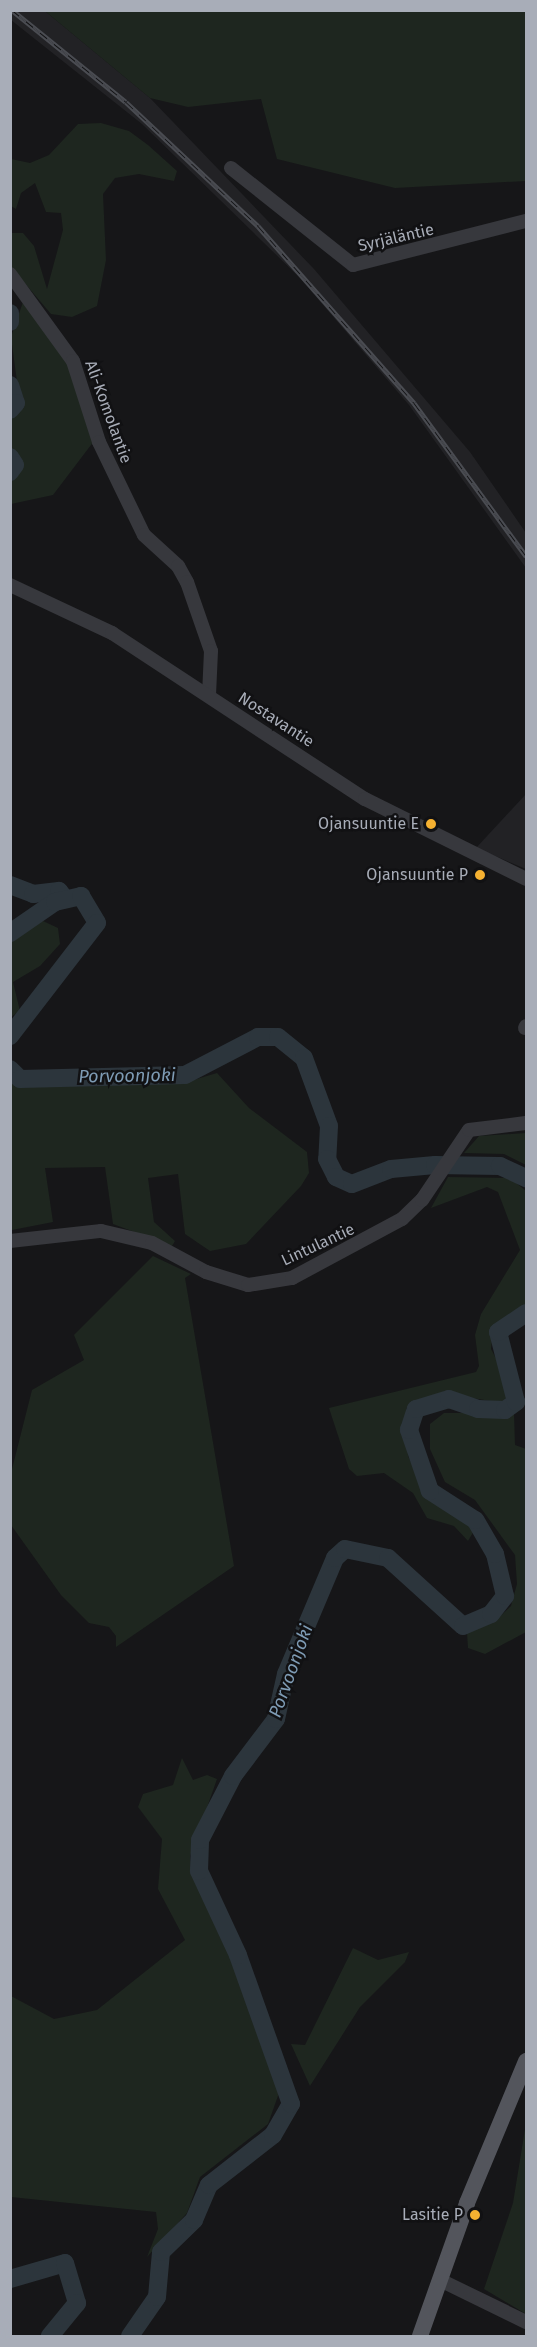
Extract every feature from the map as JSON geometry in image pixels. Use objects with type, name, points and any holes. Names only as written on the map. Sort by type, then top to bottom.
[{"type":"main road","points":[[420,2337],[526,2061]]},
{"type":"street","name":"Syrjäläntie","points":[[231,168],[353,265],[526,221]]},
{"type":"street","name":"Ali-Komolantie","points":[[10,274],[73,361],[99,442],[144,535],[178,566],[187,582],[211,651],[208,695]]},
{"type":"street","name":"Nostavantie","points":[[10,585],[112,633],[366,799],[526,879]]},
{"type":"street","name":"Lintulantie","points":[[10,1241],[101,1232],[152,1243],[206,1272],[248,1285],[292,1278],[351,1249],[402,1219],[437,1178],[469,1130],[482,1124],[526,1123]]},
{"type":"street","points":[[440,2280],[526,2322]]},
{"type":"shaded area","points":[[10,11],[45,11],[150,98],[314,269],[470,452],[526,533],[526,568],[409,405],[300,278],[142,124],[11,20]]},
{"type":"shaded area","points":[[45,11],[526,11],[526,181],[395,188],[277,159],[261,99],[188,107],[150,98]]},
{"type":"shaded area","points":[[101,123],[129,131],[177,171],[174,181],[139,174],[115,178],[103,194],[106,260],[97,306],[72,317],[51,314],[11,267],[11,233],[23,233],[34,246],[47,289],[63,230],[61,213],[46,212],[35,183],[21,193],[16,209],[11,206],[11,159],[30,163],[49,155],[78,124]]},
{"type":"shaded area","points":[[24,299],[69,365],[94,441],[53,495],[11,504],[11,475],[18,460],[11,454],[10,421],[20,404],[11,337]]},
{"type":"shaded area","points":[[526,794],[526,869],[476,848]]},
{"type":"shaded area","points":[[43,921],[58,928],[60,944],[40,966],[13,982],[20,1011],[11,1017],[11,939]]},
{"type":"shaded area","points":[[217,1073],[249,1108],[307,1152],[309,1173],[301,1186],[246,1244],[210,1251],[185,1234],[178,1174],[148,1178],[154,1222],[175,1241],[172,1246],[113,1224],[105,1167],[45,1168],[53,1222],[12,1230],[10,1078],[19,1084],[190,1081]]},
{"type":"shaded area","points":[[526,1133],[526,1165],[504,1154],[464,1153],[479,1136]]},
{"type":"shaded area","points":[[448,1177],[510,1178],[526,1191],[526,1305],[493,1329],[491,1349],[510,1385],[504,1403],[452,1395],[406,1408],[408,1456],[425,1492],[475,1529],[468,1541],[454,1526],[427,1518],[413,1493],[384,1473],[357,1476],[349,1469],[329,1408],[476,1372],[479,1366],[475,1335],[481,1314],[520,1250],[498,1192],[487,1187],[431,1208]]},
{"type":"shaded area","points":[[153,1256],[191,1274],[185,1278],[234,1566],[116,1647],[116,1636],[109,1627],[89,1623],[61,1595],[11,1525],[11,1473],[32,1390],[84,1360],[74,1335]]},
{"type":"shaded area","points":[[444,1413],[514,1413],[515,1445],[526,1449],[526,1632],[485,1654],[468,1648],[467,1633],[496,1620],[511,1606],[517,1584],[515,1555],[475,1500],[445,1482],[430,1449],[430,1424]]},
{"type":"shaded area","points":[[182,1758],[193,1780],[207,1775],[217,1779],[190,1856],[192,1875],[232,1959],[279,2093],[268,2124],[200,2177],[187,2213],[147,2257],[158,2229],[156,2212],[11,2197],[11,1996],[54,2019],[97,2010],[185,1940],[158,1889],[162,1839],[138,1807],[143,1794],[173,1785]]},
{"type":"shaded area","points":[[353,1948],[378,1960],[409,1952],[405,1962],[360,2007],[310,2086],[291,2044],[305,2045]]},
{"type":"shaded area","points":[[526,2123],[526,2314],[484,2289],[513,2203]]},
{"type":"waterway","points":[[10,313],[10,322]]},
{"type":"waterway","points":[[10,385],[16,403],[10,410]]},
{"type":"waterway","points":[[10,457],[15,465],[10,472]]},
{"type":"waterway","points":[[10,885],[33,894],[59,891],[65,899]]},
{"type":"waterway","name":"Porvoonjoki","points":[[10,933],[55,902],[81,896],[97,923],[10,1036]]},
{"type":"waterway","name":"Porvoonjoki","points":[[10,1069],[20,1079],[185,1075],[258,1037],[278,1037],[304,1058],[329,1126],[327,1159],[336,1177],[352,1184],[391,1169],[435,1165],[500,1166],[526,1178]]},
{"type":"waterway","name":"Porvoonjoki","points":[[130,2336],[157,2297],[161,2252],[194,2220],[209,2185],[273,2135],[291,2104],[238,1955],[199,1871],[200,1840],[233,1776],[276,1719],[286,1674],[335,1558],[345,1549],[388,1558],[463,1626],[491,1614],[505,1596],[495,1554],[475,1520],[430,1491],[409,1430],[416,1409],[449,1399],[478,1409],[505,1410],[516,1402],[498,1332],[526,1313]]},
{"type":"waterway","name":"Porvoonjoki","points":[[10,2279],[65,2263],[77,2303],[50,2336]]},
{"type":"railway","points":[[12,10],[126,102],[258,226],[414,403],[526,556]]},
{"type":"place","name":"Ojansuuntie E","points":[[431,824]]},
{"type":"place","name":"Ojansuuntie P","points":[[480,875]]},
{"type":"place","name":"Lasitie P","points":[[475,2215]]}]
